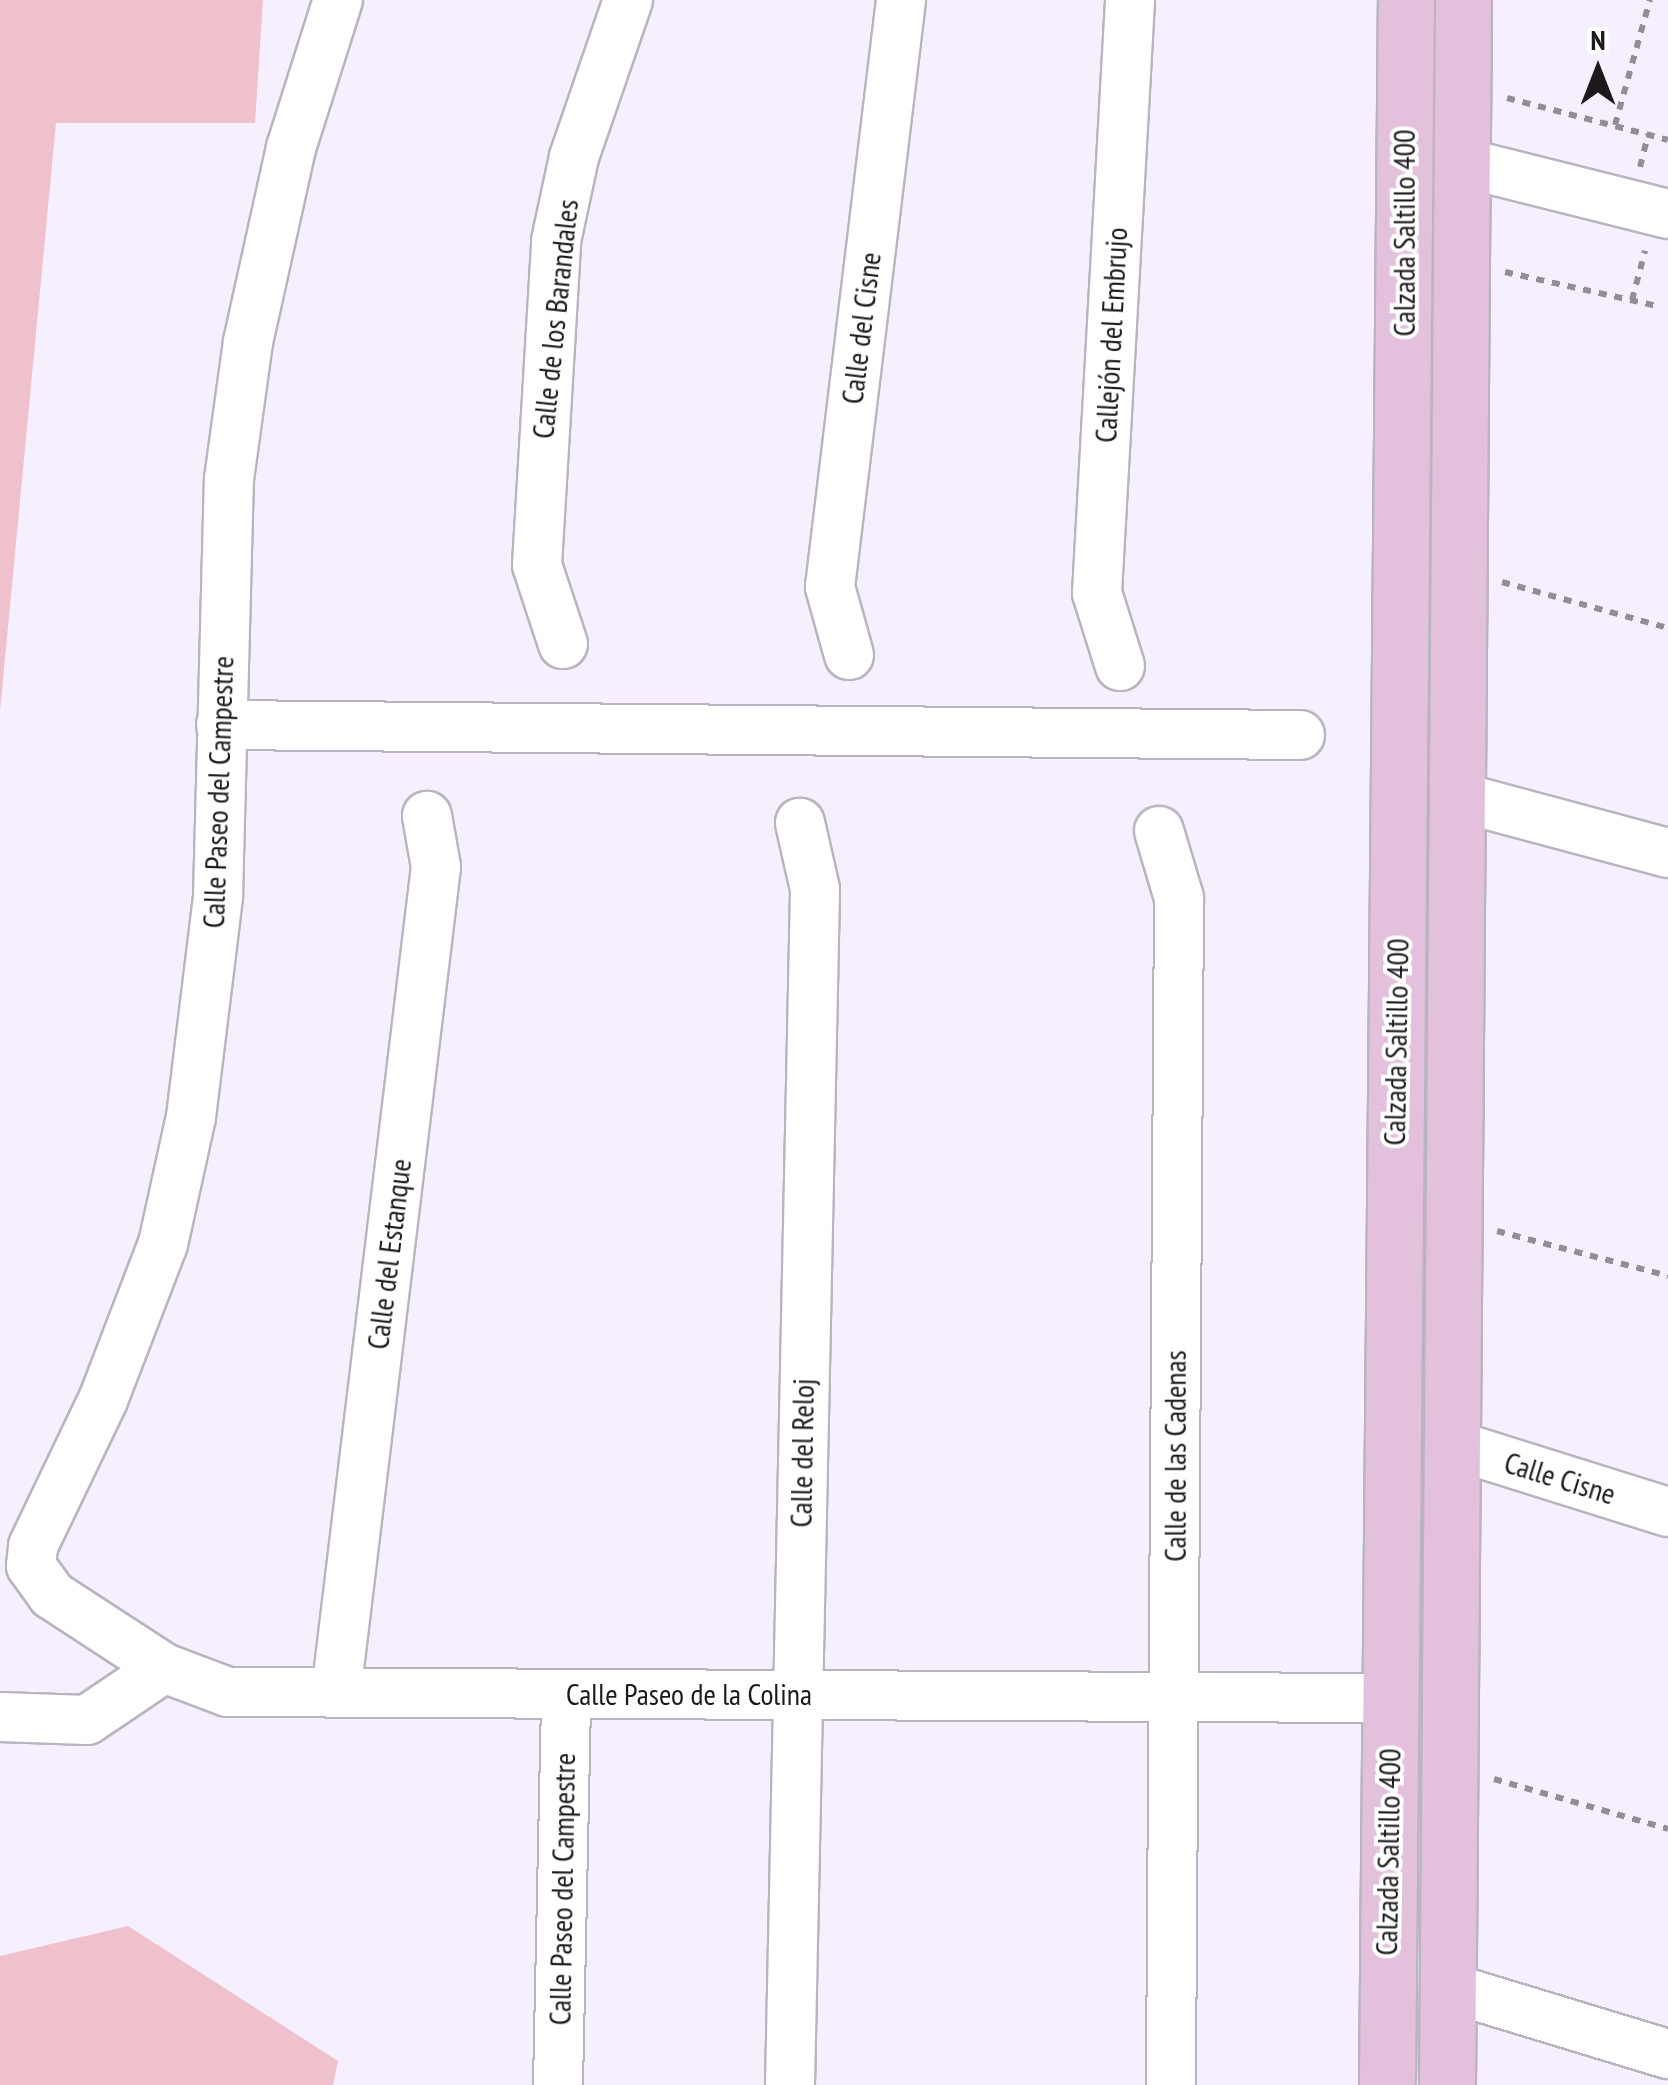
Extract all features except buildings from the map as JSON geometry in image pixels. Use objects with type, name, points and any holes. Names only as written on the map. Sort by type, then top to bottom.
[{"type":"main road","name":"Calzada Saltillo 400","points":[[1388,2085],[1406,0]]},
{"type":"main road","name":"Calzada Saltillo 400","points":[[1447,2085],[1463,0]]},
{"type":"street","name":"Calle Paseo del Campestre","points":[[15,1578],[103,1400],[162,1244],[208,1001],[229,478],[248,342],[291,148],[338,0]]},
{"type":"street","name":"Calle de los Barandales","points":[[563,644],[536,566],[556,241],[574,158],[628,0]]},
{"type":"street","name":"Calle del Cisne","points":[[849,655],[830,586],[901,0]]},
{"type":"street","name":"Callejón del Embrujo","points":[[1120,666],[1097,593],[1130,0]]},
{"type":"street","points":[[1461,162],[1662,213]]},
{"type":"street","points":[[221,725],[1300,734]]},
{"type":"street","points":[[1455,796],[1668,853]]},
{"type":"street","name":"Calle del Estanque","points":[[336,1692],[436,867],[426,816]]},
{"type":"street","name":"Calle del Reloj","points":[[790,2085],[815,889],[800,823]]},
{"type":"street","name":"Calle de las Cadenas","points":[[1159,830],[1178,898],[1171,2085]]},
{"type":"street","name":"Calle Cisne","points":[[1451,1444],[1668,1512]]},
{"type":"street","name":"Calle Paseo de la Colina","points":[[15,1578],[52,1595],[164,1668],[228,1692],[1390,1698]]},
{"type":"street","points":[[0,1717],[88,1720],[126,1699],[164,1668]]},
{"type":"street","name":"Calle Paseo del Campestre","points":[[558,2085],[566,1694]]},
{"type":"street","points":[[1448,1987],[1668,2054]]},
{"type":"path","points":[[1614,126],[1650,0]]},
{"type":"path","points":[[1462,86],[1668,140]]},
{"type":"path","points":[[1632,300],[1662,213]]},
{"type":"path","points":[[1460,262],[1657,306]]},
{"type":"path","points":[[1457,570],[1668,628]]},
{"type":"path","points":[[1452,1219],[1668,1276]]},
{"type":"path","points":[[1449,1767],[1668,1828]]},
{"type":"shaded area","points":[[0,0],[263,0],[255,123],[56,123],[0,711]]},
{"type":"shaded area","points":[[128,1926],[338,2061],[333,2085],[0,2085],[0,1956]]}]
